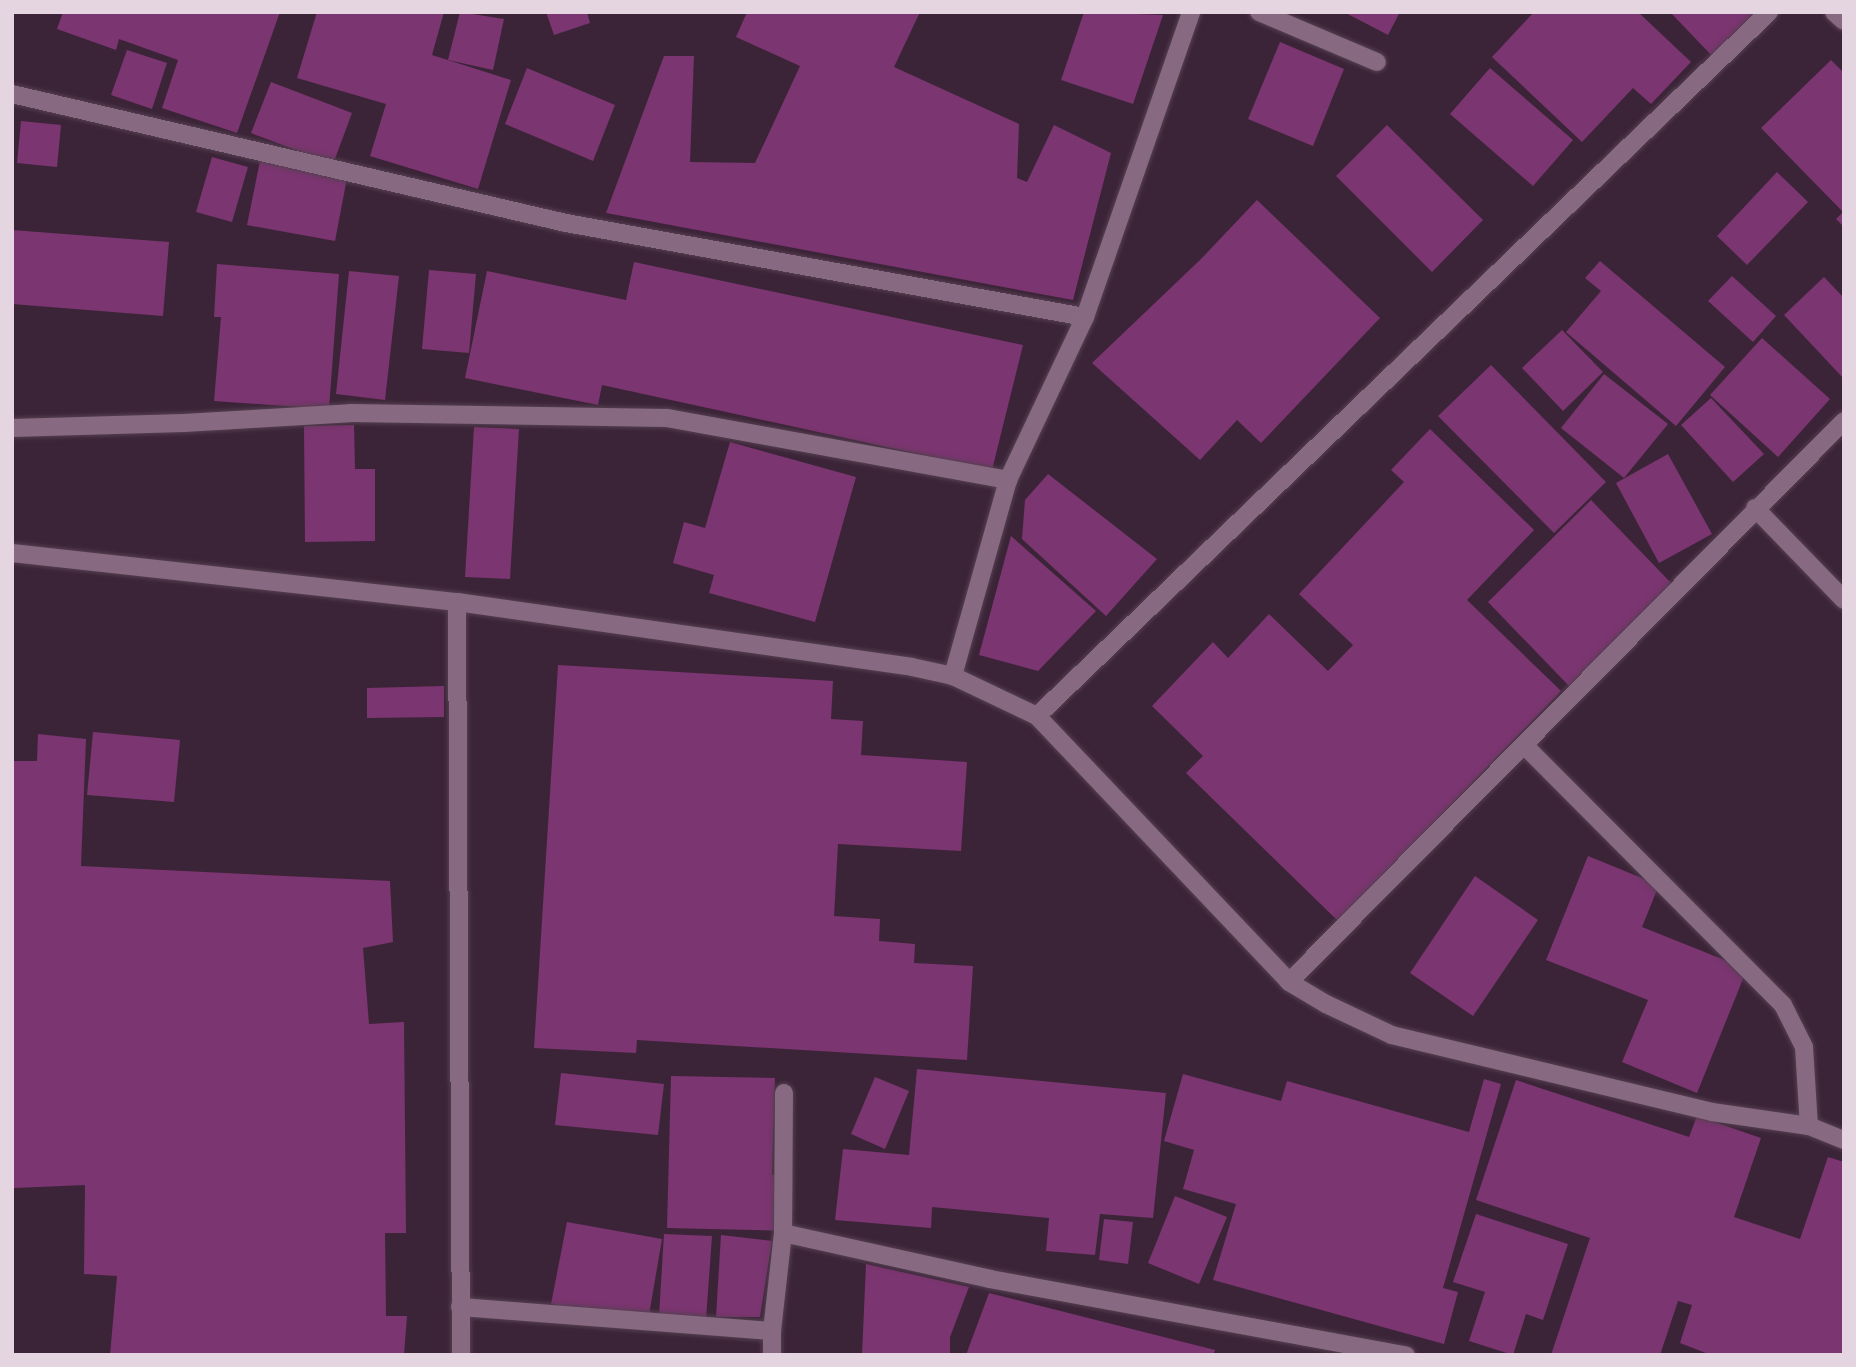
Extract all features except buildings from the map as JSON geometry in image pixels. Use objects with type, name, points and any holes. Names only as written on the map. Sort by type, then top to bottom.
[{"type":"street","points":[[953,676],[1008,480],[1085,317],[1191,12]]},
{"type":"street","points":[[1259,12],[1377,62]]},
{"type":"street","points":[[1037,716],[1769,12]]},
{"type":"street","points":[[1834,12],[1844,21]]},
{"type":"street","points":[[12,94],[566,223],[1085,317]]},
{"type":"street","points":[[12,428],[184,423],[350,413],[667,418],[1008,480]]},
{"type":"street","points":[[1289,982],[1844,421]]},
{"type":"street","points":[[1755,508],[1844,600]]},
{"type":"street","points":[[12,553],[457,602],[898,665],[953,676],[1037,716],[1289,982],[1326,1004],[1392,1035],[1712,1112],[1809,1126],[1844,1140]]},
{"type":"street","points":[[457,602],[461,1355]]},
{"type":"street","points":[[1524,744],[1783,1005],[1804,1047],[1809,1126]]},
{"type":"street","points":[[772,1355],[772,1331],[783,1233],[784,1093]]},
{"type":"street","points":[[783,1233],[990,1279],[1406,1355]]},
{"type":"street","points":[[460,1307],[772,1331]]}]
